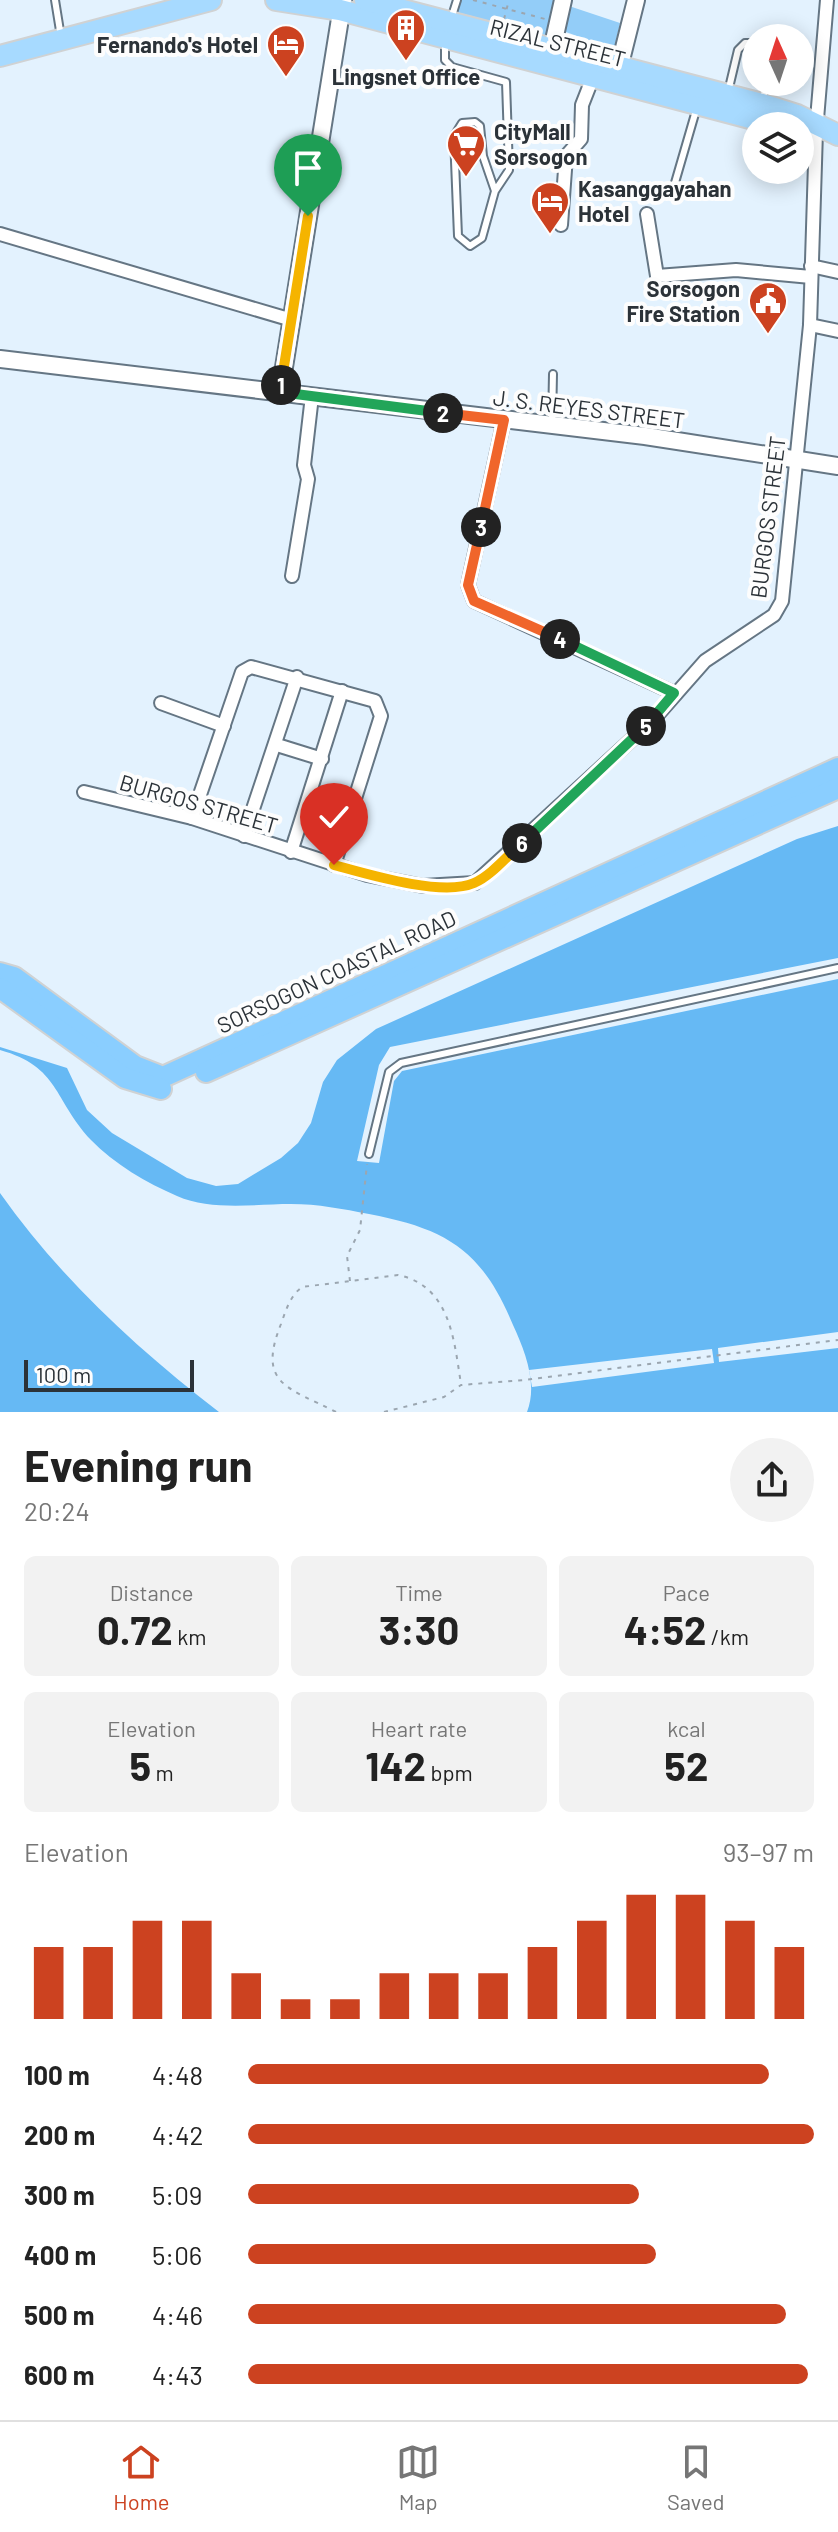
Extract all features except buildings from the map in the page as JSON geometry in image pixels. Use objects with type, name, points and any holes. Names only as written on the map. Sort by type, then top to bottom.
[{"type":"highway","name":"SORSOGON COASTAL ROAD","points":[[0,973],[14,977],[135,1066],[163,1077],[838,768]]},
{"type":"highway","name":"SORSOGON COASTAL ROAD","points":[[0,988],[125,1078],[159,1090],[242,1058],[838,788]]},
{"type":"main road","points":[[0,56],[61,40],[156,7],[211,0]]},
{"type":"main road","name":"RIZAL STREET","points":[[276,0],[342,5],[448,30],[499,35],[552,49],[698,103],[742,115]]},
{"type":"main road","name":"RIZAL STREET","points":[[365,0],[593,77],[618,74],[727,95],[762,104],[820,131]]},
{"type":"street","points":[[552,49],[563,0]]},
{"type":"street","points":[[618,74],[636,0]]},
{"type":"street","name":"BURGOS STREET","points":[[84,792],[192,818],[334,865],[423,886],[475,883],[653,720],[705,661],[774,615],[782,601],[794,457],[810,325],[820,131],[832,45],[827,0]]},
{"type":"street","points":[[280,392],[342,5]]},
{"type":"street","points":[[561,225],[566,156],[581,139],[582,105],[593,77]]},
{"type":"street","points":[[647,214],[657,276],[736,270],[838,272]]},
{"type":"street","points":[[0,234],[292,320]]},
{"type":"street","points":[[810,325],[838,331]]},
{"type":"street","name":"J. S. REYES STREET","points":[[0,359],[552,426],[794,457],[838,466]]},
{"type":"street","points":[[292,576],[308,479],[304,465],[312,396]]},
{"type":"street","points":[[504,420],[468,585],[469,595],[474,601],[674,693]]},
{"type":"street","points":[[192,818],[242,672],[251,667],[297,677],[375,701],[381,716],[334,865]]},
{"type":"street","points":[[244,836],[277,745],[297,677]]},
{"type":"street","points":[[291,852],[342,691]]},
{"type":"street","points":[[161,703],[224,726]]},
{"type":"street","points":[[277,745],[322,759]]},
{"type":"lane","points":[[55,0],[61,40]]},
{"type":"lane","points":[[457,0],[448,30],[445,60],[452,67],[502,78],[506,82],[509,170],[495,191],[482,238],[470,246],[463,243],[458,236],[454,136],[462,123],[475,122],[480,126],[483,156],[495,191]]},
{"type":"lane","points":[[727,95],[738,50],[742,46]]},
{"type":"lane","points":[[762,104],[764,96]]},
{"type":"lane","points":[[672,193],[698,103]]},
{"type":"lane","points":[[552,426],[553,374]]},
{"type":"lane","points":[[369,1154],[389,1072],[401,1063],[838,968]]},
{"type":"path","points":[[473,0],[550,20]]},
{"type":"path","points":[[499,35],[509,0]]},
{"type":"path","points":[[350,1282],[347,1256],[360,1230],[369,1154]]},
{"type":"path","points":[[336,1412],[294,1390],[275,1376],[270,1357],[295,1292],[313,1284],[398,1275],[424,1288],[450,1317],[461,1385]]},
{"type":"path","points":[[384,1412],[444,1397],[461,1385],[524,1380],[838,1340]]},
{"type":"shaded area","points":[[460,0],[562,0],[553,38],[456,12]]},
{"type":"shaded area","points":[[569,6],[620,23],[614,49],[563,31]]},
{"type":"shaded area","points":[[838,826],[838,1412],[527,1412],[531,1379],[517,1335],[488,1278],[459,1247],[420,1227],[350,1210],[301,1204],[204,1204],[177,1196],[143,1179],[110,1157],[79,1125],[45,1075],[20,1057],[0,1050],[0,1047],[67,1068],[87,1110],[112,1133],[187,1178],[216,1186],[238,1184],[281,1158],[298,1143],[311,1123],[323,1082],[337,1060],[376,1029],[797,839]]},
{"type":"shaded area","points":[[0,1193],[48,1254],[101,1311],[158,1363],[219,1412],[0,1412]]},
{"type":"pier","points":[[838,958],[838,979],[402,1071],[394,1081],[379,1163],[357,1161],[379,1065],[390,1047]]},
{"type":"pier","points":[[838,1332],[838,1348],[719,1362],[718,1348]]},
{"type":"pier","points":[[712,1349],[714,1363],[532,1387],[529,1370]]},
{"type":"place","name":"Lingsnet Office","points":[[406,62]]},
{"type":"place","name":"Fernando's Hotel","points":[[286,78]]},
{"type":"place","name":"CityMall Sorsogon","points":[[466,178]]},
{"type":"place","name":"Kasanggayahan Hotel","points":[[550,235]]},
{"type":"place","name":"Sorsogon Fire Station","points":[[768,335]]},
{"type":"route","points":[[308,216],[280,392],[504,420],[468,585],[469,595],[474,601],[674,693],[653,720],[552,817],[475,883],[423,886],[334,865]]}]
